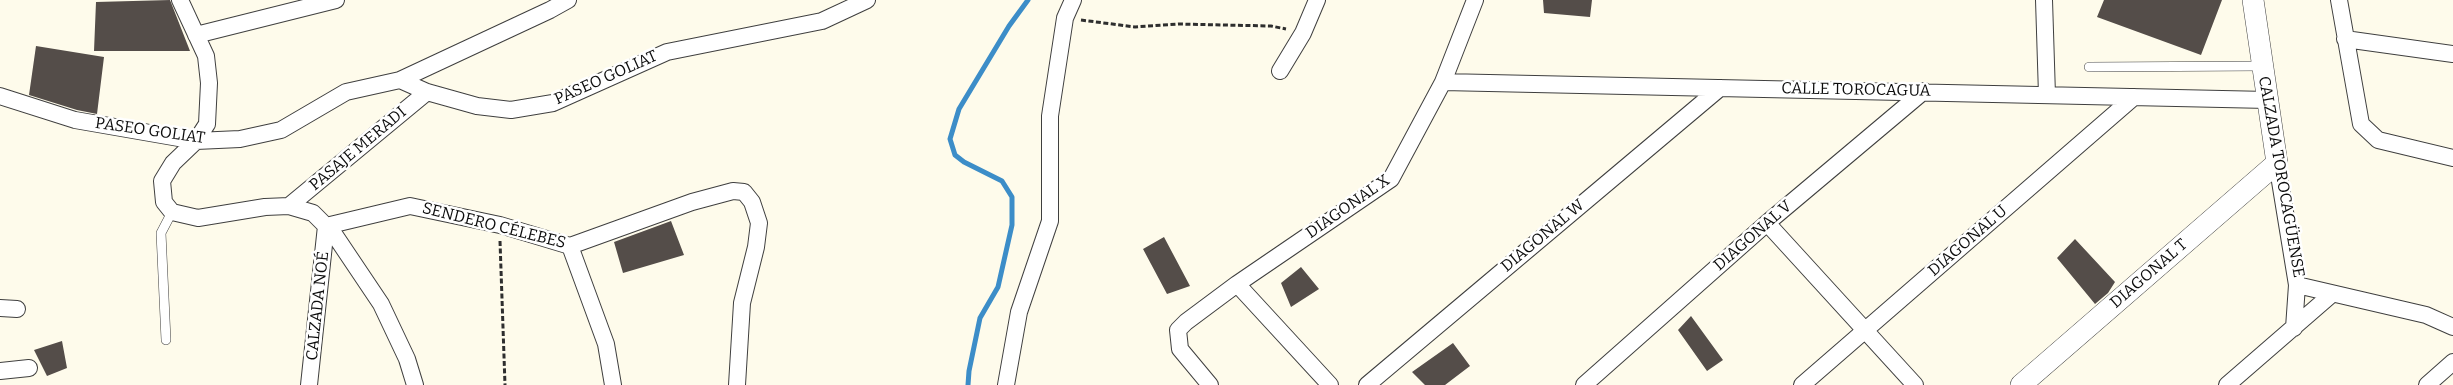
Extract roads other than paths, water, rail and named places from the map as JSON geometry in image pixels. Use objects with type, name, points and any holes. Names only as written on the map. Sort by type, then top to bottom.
[{"type":"street","points":[[180,0],[206,56],[209,82],[207,124],[196,141],[173,163],[162,181],[164,202],[172,212],[198,218],[265,207],[289,206],[313,213],[334,234],[381,304],[408,359],[415,385]]},
{"type":"street","points":[[196,35],[336,0]]},
{"type":"street","points":[[400,80],[568,0]]},
{"type":"street","name":"PASEO GOLIAT","points":[[0,96],[75,120],[196,141],[240,139],[280,130],[346,92],[400,80],[427,92],[477,106],[511,110],[553,103],[667,52],[822,21],[867,0]]},
{"type":"street","points":[[1006,385],[1019,312],[1050,221],[1050,116],[1065,18],[1073,0]]},
{"type":"street","points":[[1280,71],[1303,33],[1317,0]]},
{"type":"street","name":"DIAGONAL X","points":[[1210,385],[1180,349],[1178,330],[1237,284],[1392,179],[1443,82],[1475,0]]},
{"type":"street","points":[[2044,0],[2047,95]]},
{"type":"street","name":"CALZADA TOROCAGÜENSE","points":[[2253,0],[2297,284],[2332,294],[2426,315],[2453,327]]},
{"type":"street","points":[[2339,0],[2361,124],[2378,140],[2453,158]]},
{"type":"street","points":[[2345,39],[2453,54]]},
{"type":"street","name":"CALLE TOROCAGUA","points":[[1443,82],[2268,100]]},
{"type":"street","name":"DIAGONAL W","points":[[1367,385],[1720,88]]},
{"type":"street","name":"DIAGONAL V","points":[[1584,385],[1767,223],[1924,91]]},
{"type":"street","name":"PASAJE MERADI","points":[[289,206],[427,92]]},
{"type":"street","name":"DIAGONAL U","points":[[1802,385],[2134,97]]},
{"type":"street","name":"DIAGONAL T","points":[[2021,385],[2277,163]]},
{"type":"street","name":"SENDERO CÉLEBES","points":[[326,226],[410,206],[500,225],[570,246],[692,202],[733,192],[744,192],[752,202],[759,223],[756,247],[742,303],[737,385]]},
{"type":"street","points":[[1767,223],[1866,329],[1915,385]]},
{"type":"street","name":"CALZADA NOÉ","points":[[309,385],[326,226]]},
{"type":"street","points":[[570,246],[606,344],[613,385]]},
{"type":"street","points":[[1237,284],[1330,385]]},
{"type":"street","points":[[2294,328],[2297,284]]},
{"type":"street","points":[[2227,385],[2332,294]]},
{"type":"street","points":[[0,308],[17,309]]},
{"type":"street","points":[[2427,385],[2453,362]]},
{"type":"street","points":[[0,371],[30,368]]},
{"type":"lane","points":[[2089,67],[2263,66]]},
{"type":"lane","points":[[166,340],[161,233],[172,212]]},
{"type":"waterway","points":[[968,385],[980,318],[998,287],[1012,225],[1012,197],[1002,181],[964,162],[955,155],[950,139],[959,109],[1009,26],[1028,0]]}]
